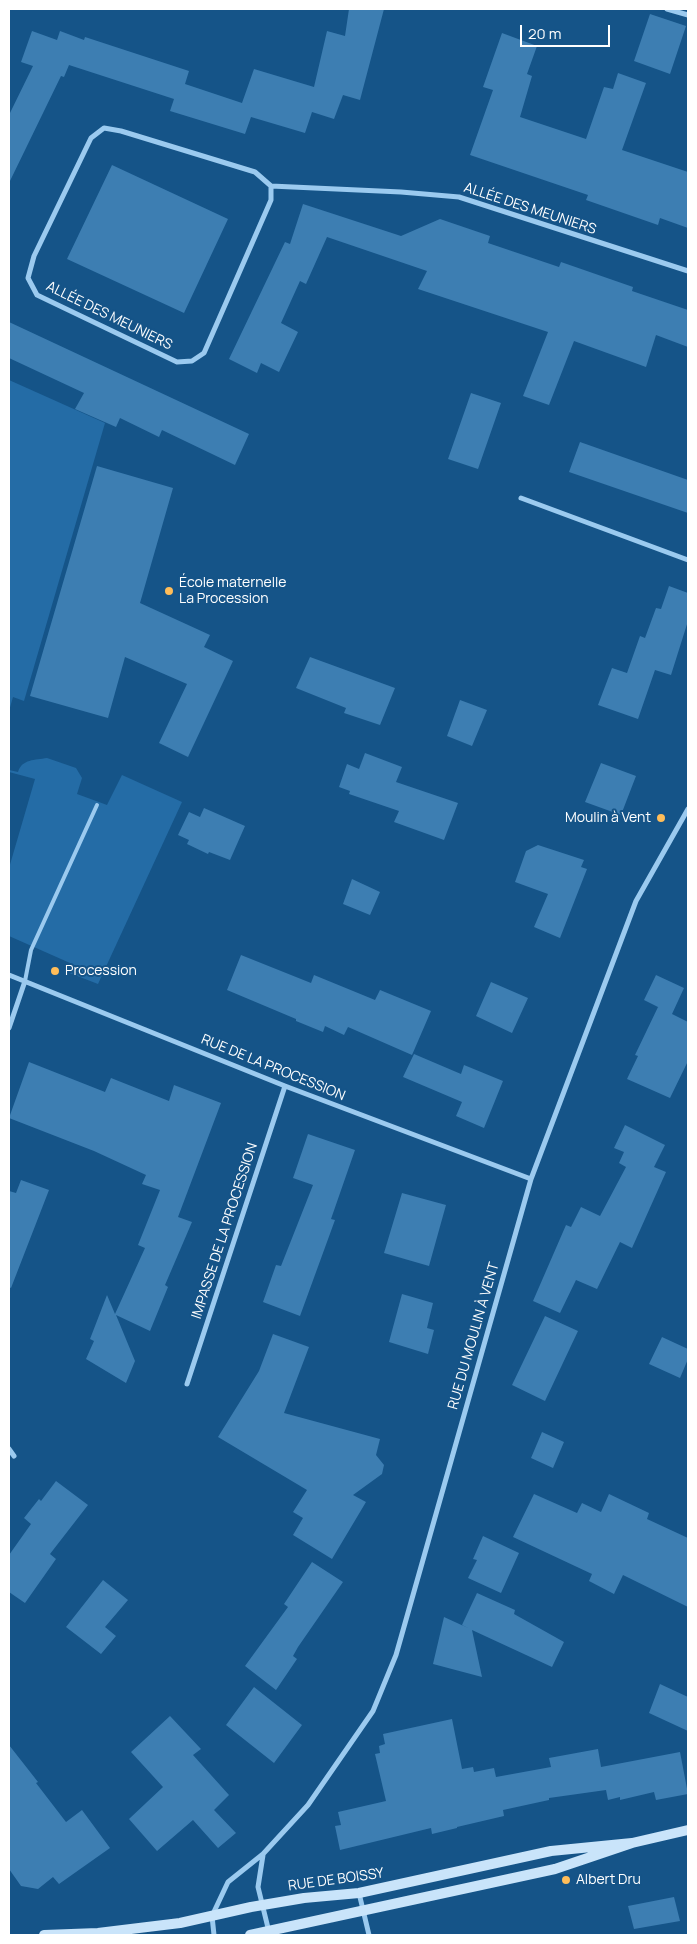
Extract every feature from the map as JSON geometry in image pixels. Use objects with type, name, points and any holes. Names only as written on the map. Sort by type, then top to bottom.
[{"type":"street","points":[[667,9],[688,15]]},
{"type":"street","name":"ALLÉE DES MEUNIERS","points":[[271,186],[271,200],[204,353],[192,361],[177,362],[37,295],[28,278],[34,256],[91,138],[104,128],[121,131],[255,172],[271,186],[401,192],[459,197],[688,271]]},
{"type":"street","points":[[521,498],[688,560]]},
{"type":"street","name":"RUE DU MOULIN À VENT","points":[[212,1916],[228,1882],[263,1854],[308,1805],[373,1711],[396,1655],[531,1179],[636,901],[688,809]]},
{"type":"street","name":"RUE DE LA PROCESSION","points":[[9,975],[285,1086],[531,1179]]},
{"type":"street","points":[[9,1028],[25,981]]},
{"type":"street","name":"IMPASSE DE LA PROCESSION","points":[[187,1384],[285,1086]]},
{"type":"street","points":[[9,1449],[14,1456]]},
{"type":"street","name":"RUE DE BOISSY","points":[[250,1935],[556,1869],[632,1843],[688,1830]]},
{"type":"street","name":"RUE DE BOISSY","points":[[44,1935],[98,1933],[180,1923],[262,1905],[304,1898],[359,1893],[551,1851],[632,1843]]},
{"type":"street","points":[[263,1854],[258,1888],[270,1932]]},
{"type":"street","points":[[359,1893],[369,1935]]},
{"type":"street","points":[[212,1916],[214,1935]]},
{"type":"lane","points":[[25,981],[31,950],[97,805]]},
{"type":"shaded area","points":[[9,380],[105,423],[24,701],[13,697],[9,711]]},
{"type":"shaded area","points":[[47,758],[76,768],[82,778],[77,794],[107,805],[122,775],[182,802],[98,984],[67,972],[70,963],[9,936],[9,868],[35,779],[9,772],[9,770],[18,772],[26,762]]},
{"type":"building","points":[[349,9],[384,9],[360,100],[343,95],[334,119],[312,112],[305,133],[251,117],[245,134],[170,111],[174,99],[69,65],[64,77],[61,76],[9,183],[9,115],[33,66],[21,62],[32,31],[57,40],[60,31],[84,40],[85,37],[189,71],[185,84],[242,103],[254,69],[314,87],[327,31],[345,36]]},
{"type":"building","points":[[650,14],[686,26],[670,74],[634,61]]},
{"type":"building","points":[[502,33],[537,46],[527,74],[532,76],[520,117],[586,139],[604,87],[613,89],[618,73],[646,83],[622,150],[688,172],[688,228],[660,218],[658,225],[586,200],[588,195],[470,155],[493,90],[483,87]]},
{"type":"building","points":[[112,165],[228,219],[184,313],[67,259]]},
{"type":"building","points":[[303,204],[401,236],[440,219],[490,236],[488,243],[559,267],[561,262],[633,287],[632,291],[688,310],[688,347],[656,335],[646,367],[574,341],[549,405],[523,396],[548,332],[418,289],[427,271],[327,237],[306,284],[300,281],[281,323],[298,332],[279,372],[261,363],[257,373],[229,359],[285,242],[290,244]]},
{"type":"building","points":[[9,322],[249,434],[235,465],[162,430],[159,437],[120,418],[116,427],[75,409],[84,393],[9,358]]},
{"type":"building","points":[[471,393],[501,403],[478,469],[448,459]]},
{"type":"building","points":[[580,442],[688,480],[688,513],[569,472]]},
{"type":"building","points":[[97,466],[173,488],[140,603],[210,635],[204,647],[233,661],[188,757],[159,743],[187,684],[125,657],[108,718],[30,696]]},
{"type":"building","points":[[669,586],[688,593],[688,621],[671,675],[655,670],[638,719],[598,705],[612,668],[627,673],[640,636],[645,638],[656,608],[661,609]]},
{"type":"building","points":[[310,657],[395,688],[380,725],[344,713],[346,708],[296,688]]},
{"type":"building","points":[[460,700],[487,710],[472,746],[447,736]]},
{"type":"building","points":[[365,753],[402,767],[396,782],[458,803],[444,840],[394,822],[399,811],[349,794],[350,791],[339,787],[347,764],[359,769]]},
{"type":"building","points":[[601,763],[636,776],[621,815],[585,802]]},
{"type":"building","points":[[204,808],[245,826],[230,860],[209,852],[208,854],[187,844],[189,840],[178,835],[189,812],[200,817]]},
{"type":"building","points":[[538,845],[584,860],[581,867],[587,869],[560,938],[534,927],[548,894],[515,882],[526,851]]},
{"type":"building","points":[[352,879],[380,892],[370,915],[343,904]]},
{"type":"building","points":[[241,955],[311,983],[314,975],[375,1000],[380,990],[431,1011],[412,1055],[348,1027],[344,1035],[325,1026],[323,1032],[227,990]]},
{"type":"building","points":[[656,975],[684,988],[672,1014],[644,1000]]},
{"type":"building","points":[[491,982],[528,998],[512,1033],[476,1016]]},
{"type":"building","points":[[658,1007],[688,1022],[688,1061],[670,1098],[627,1079],[638,1056],[635,1055]]},
{"type":"building","points":[[414,1054],[461,1074],[464,1065],[503,1081],[484,1128],[456,1116],[462,1102],[403,1077]]},
{"type":"building","points":[[29,1062],[105,1092],[111,1078],[169,1101],[174,1085],[221,1103],[178,1217],[192,1222],[165,1285],[168,1287],[150,1331],[116,1315],[135,1361],[126,1383],[86,1359],[94,1341],[90,1339],[107,1295],[115,1314],[145,1248],[138,1245],[160,1190],[142,1184],[146,1175],[94,1151],[9,1118]]},
{"type":"building","points":[[625,1125],[665,1145],[654,1167],[666,1172],[632,1248],[620,1242],[597,1289],[576,1280],[560,1313],[533,1301],[566,1225],[571,1227],[581,1207],[600,1216],[626,1167],[619,1163],[624,1152],[614,1148]]},
{"type":"building","points":[[308,1134],[355,1150],[331,1219],[335,1220],[300,1316],[263,1302],[276,1265],[281,1266],[313,1185],[293,1178]]},
{"type":"building","points":[[21,1180],[49,1190],[11,1288],[9,1287],[9,1191],[16,1193]]},
{"type":"building","points":[[402,1193],[446,1205],[429,1266],[384,1253]]},
{"type":"building","points":[[402,1294],[433,1303],[427,1328],[434,1330],[428,1354],[389,1342]]},
{"type":"building","points":[[545,1316],[578,1331],[545,1401],[512,1385]]},
{"type":"building","points":[[273,1334],[309,1347],[284,1413],[380,1439],[376,1455],[384,1465],[382,1474],[353,1495],[366,1502],[332,1559],[293,1535],[303,1518],[293,1512],[307,1490],[218,1437],[259,1371]]},
{"type":"building","points":[[662,1337],[688,1349],[688,1359],[680,1378],[649,1364]]},
{"type":"building","points":[[542,1432],[564,1442],[553,1468],[531,1458]]},
{"type":"building","points":[[56,1481],[88,1505],[50,1554],[56,1559],[25,1603],[9,1592],[9,1555],[31,1524],[24,1518],[39,1499],[41,1501]]},
{"type":"building","points":[[534,1494],[577,1513],[582,1503],[601,1512],[609,1494],[649,1513],[647,1519],[688,1538],[688,1607],[623,1575],[614,1594],[589,1581],[592,1574],[513,1537]]},
{"type":"building","points":[[483,1536],[519,1553],[501,1593],[468,1578],[477,1560],[473,1559]]},
{"type":"building","points":[[312,1562],[343,1582],[298,1647],[293,1656],[297,1659],[276,1690],[245,1666],[288,1607],[284,1604]]},
{"type":"building","points":[[103,1580],[128,1600],[105,1627],[116,1636],[101,1654],[66,1627]]},
{"type":"building","points":[[477,1593],[515,1610],[514,1614],[564,1642],[552,1667],[472,1630],[482,1677],[433,1664],[444,1617],[468,1628],[462,1625]]},
{"type":"building","points":[[660,1684],[688,1697],[688,1731],[649,1713]]},
{"type":"building","points":[[254,1687],[302,1725],[274,1763],[226,1725]]},
{"type":"building","points":[[170,1716],[201,1749],[193,1755],[229,1795],[214,1810],[236,1833],[218,1848],[193,1820],[157,1851],[129,1819],[163,1787],[131,1752]]},
{"type":"building","points":[[452,1719],[462,1769],[473,1767],[474,1772],[494,1768],[496,1777],[551,1767],[549,1758],[598,1749],[601,1767],[680,1752],[688,1794],[656,1800],[654,1792],[620,1800],[620,1797],[608,1800],[606,1790],[549,1798],[549,1800],[503,1810],[504,1816],[457,1828],[432,1834],[431,1828],[340,1850],[335,1826],[341,1825],[338,1812],[386,1801],[375,1754],[380,1753],[379,1746],[385,1744],[383,1734]]},
{"type":"building","points":[[9,1745],[66,1822],[82,1810],[110,1848],[59,1884],[53,1877],[38,1889],[21,1886],[9,1869]]},
{"type":"building","points":[[674,1897],[680,1921],[634,1929],[628,1906]]},
{"type":"place","name":"École maternelle La Procession","points":[[169,591]]},
{"type":"place","name":"Moulin à Vent","points":[[661,818]]},
{"type":"place","name":"Procession","points":[[55,971]]},
{"type":"place","name":"Albert Dru","points":[[566,1880]]}]
